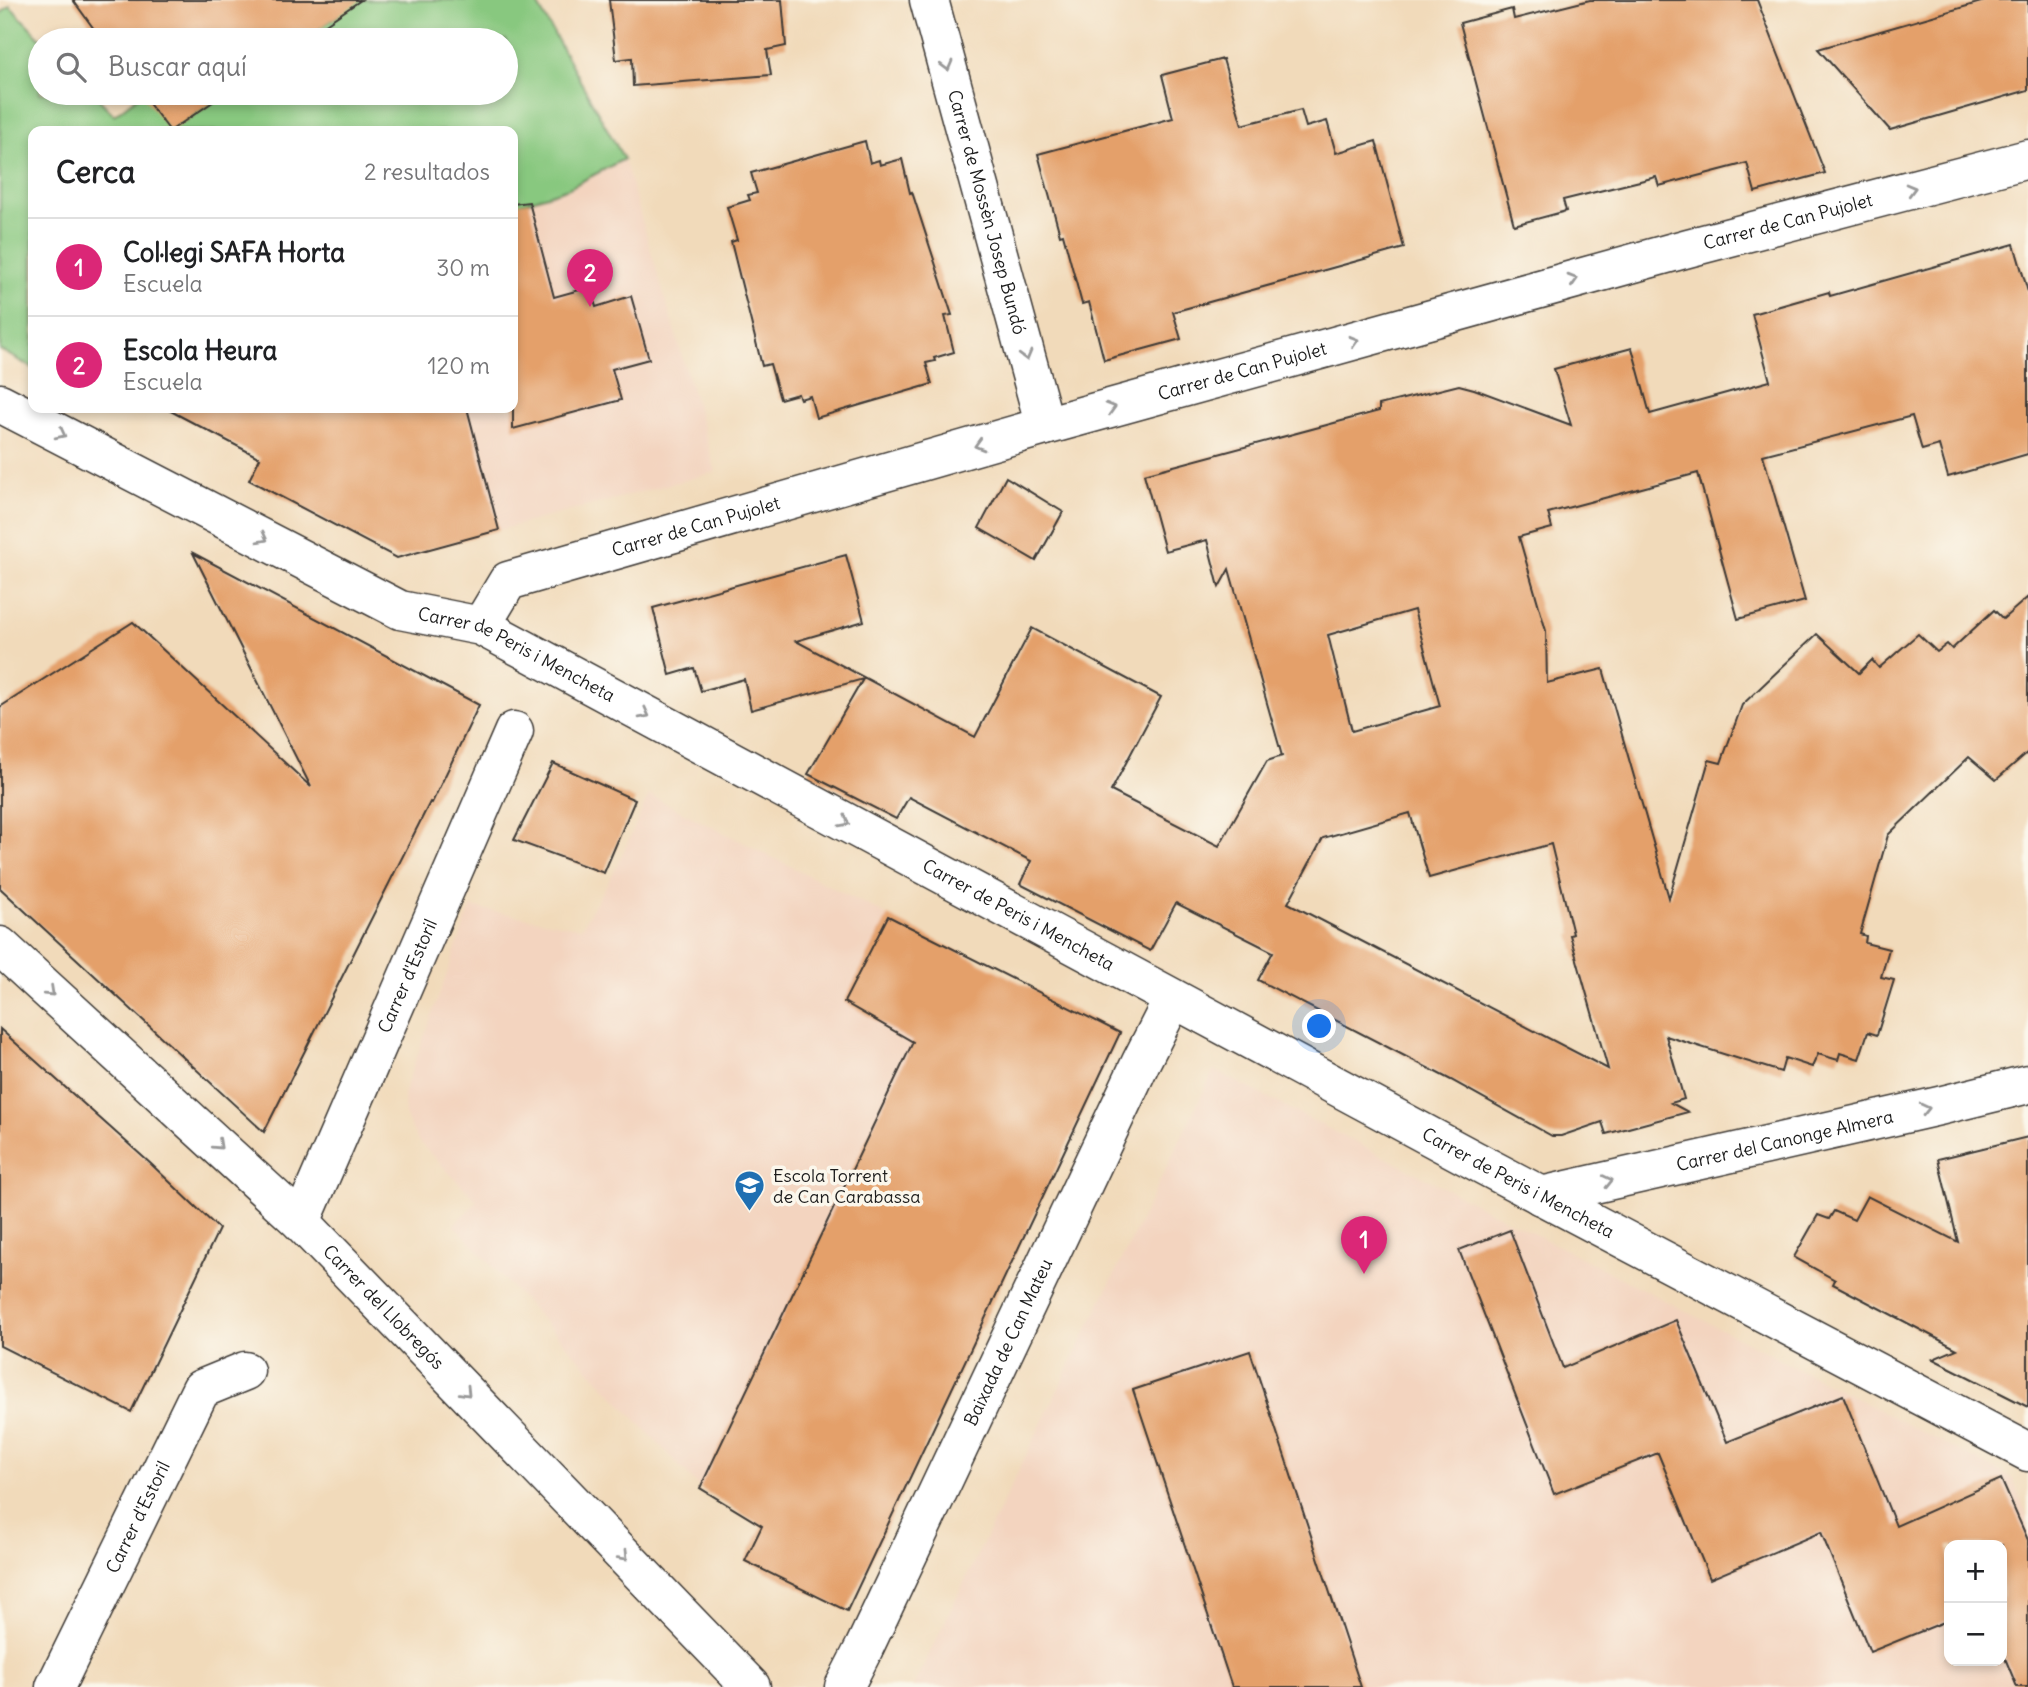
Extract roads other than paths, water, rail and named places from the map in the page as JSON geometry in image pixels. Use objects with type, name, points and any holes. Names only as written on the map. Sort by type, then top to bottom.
[{"type":"street","name":"Carrer de Mossèn Josep Bundó","points":[[929,0],[1045,426]]},
{"type":"street","name":"Carrer de Can Pujolet","points":[[481,626],[508,581],[1045,426],[1688,248],[2028,159]]},
{"type":"street","name":"Carrer de Peris i Mencheta","points":[[0,403],[400,610],[481,626],[1541,1196],[2028,1452]]},
{"type":"street","name":"Carrer d'Estoril","points":[[301,1222],[514,731]]},
{"type":"street","name":"Carrer del Llobregós","points":[[0,946],[301,1222],[751,1687]]},
{"type":"street","name":"Baixada de Can Mateu","points":[[844,1687],[1173,999]]},
{"type":"street","name":"Carrer del Canonge Almera","points":[[1541,1196],[2028,1084]]},
{"type":"street","name":"Carrer d'Estoril","points":[[55,1687],[201,1389],[245,1371]]},
{"type":"place","name":"Escola Heura","points":[[590,307]]},
{"type":"place","name":"Escola Torrent de Can Carabassa","points":[[750,1213]]},
{"type":"place","name":"Col·legi SAFA Horta","points":[[1364,1274]]}]
